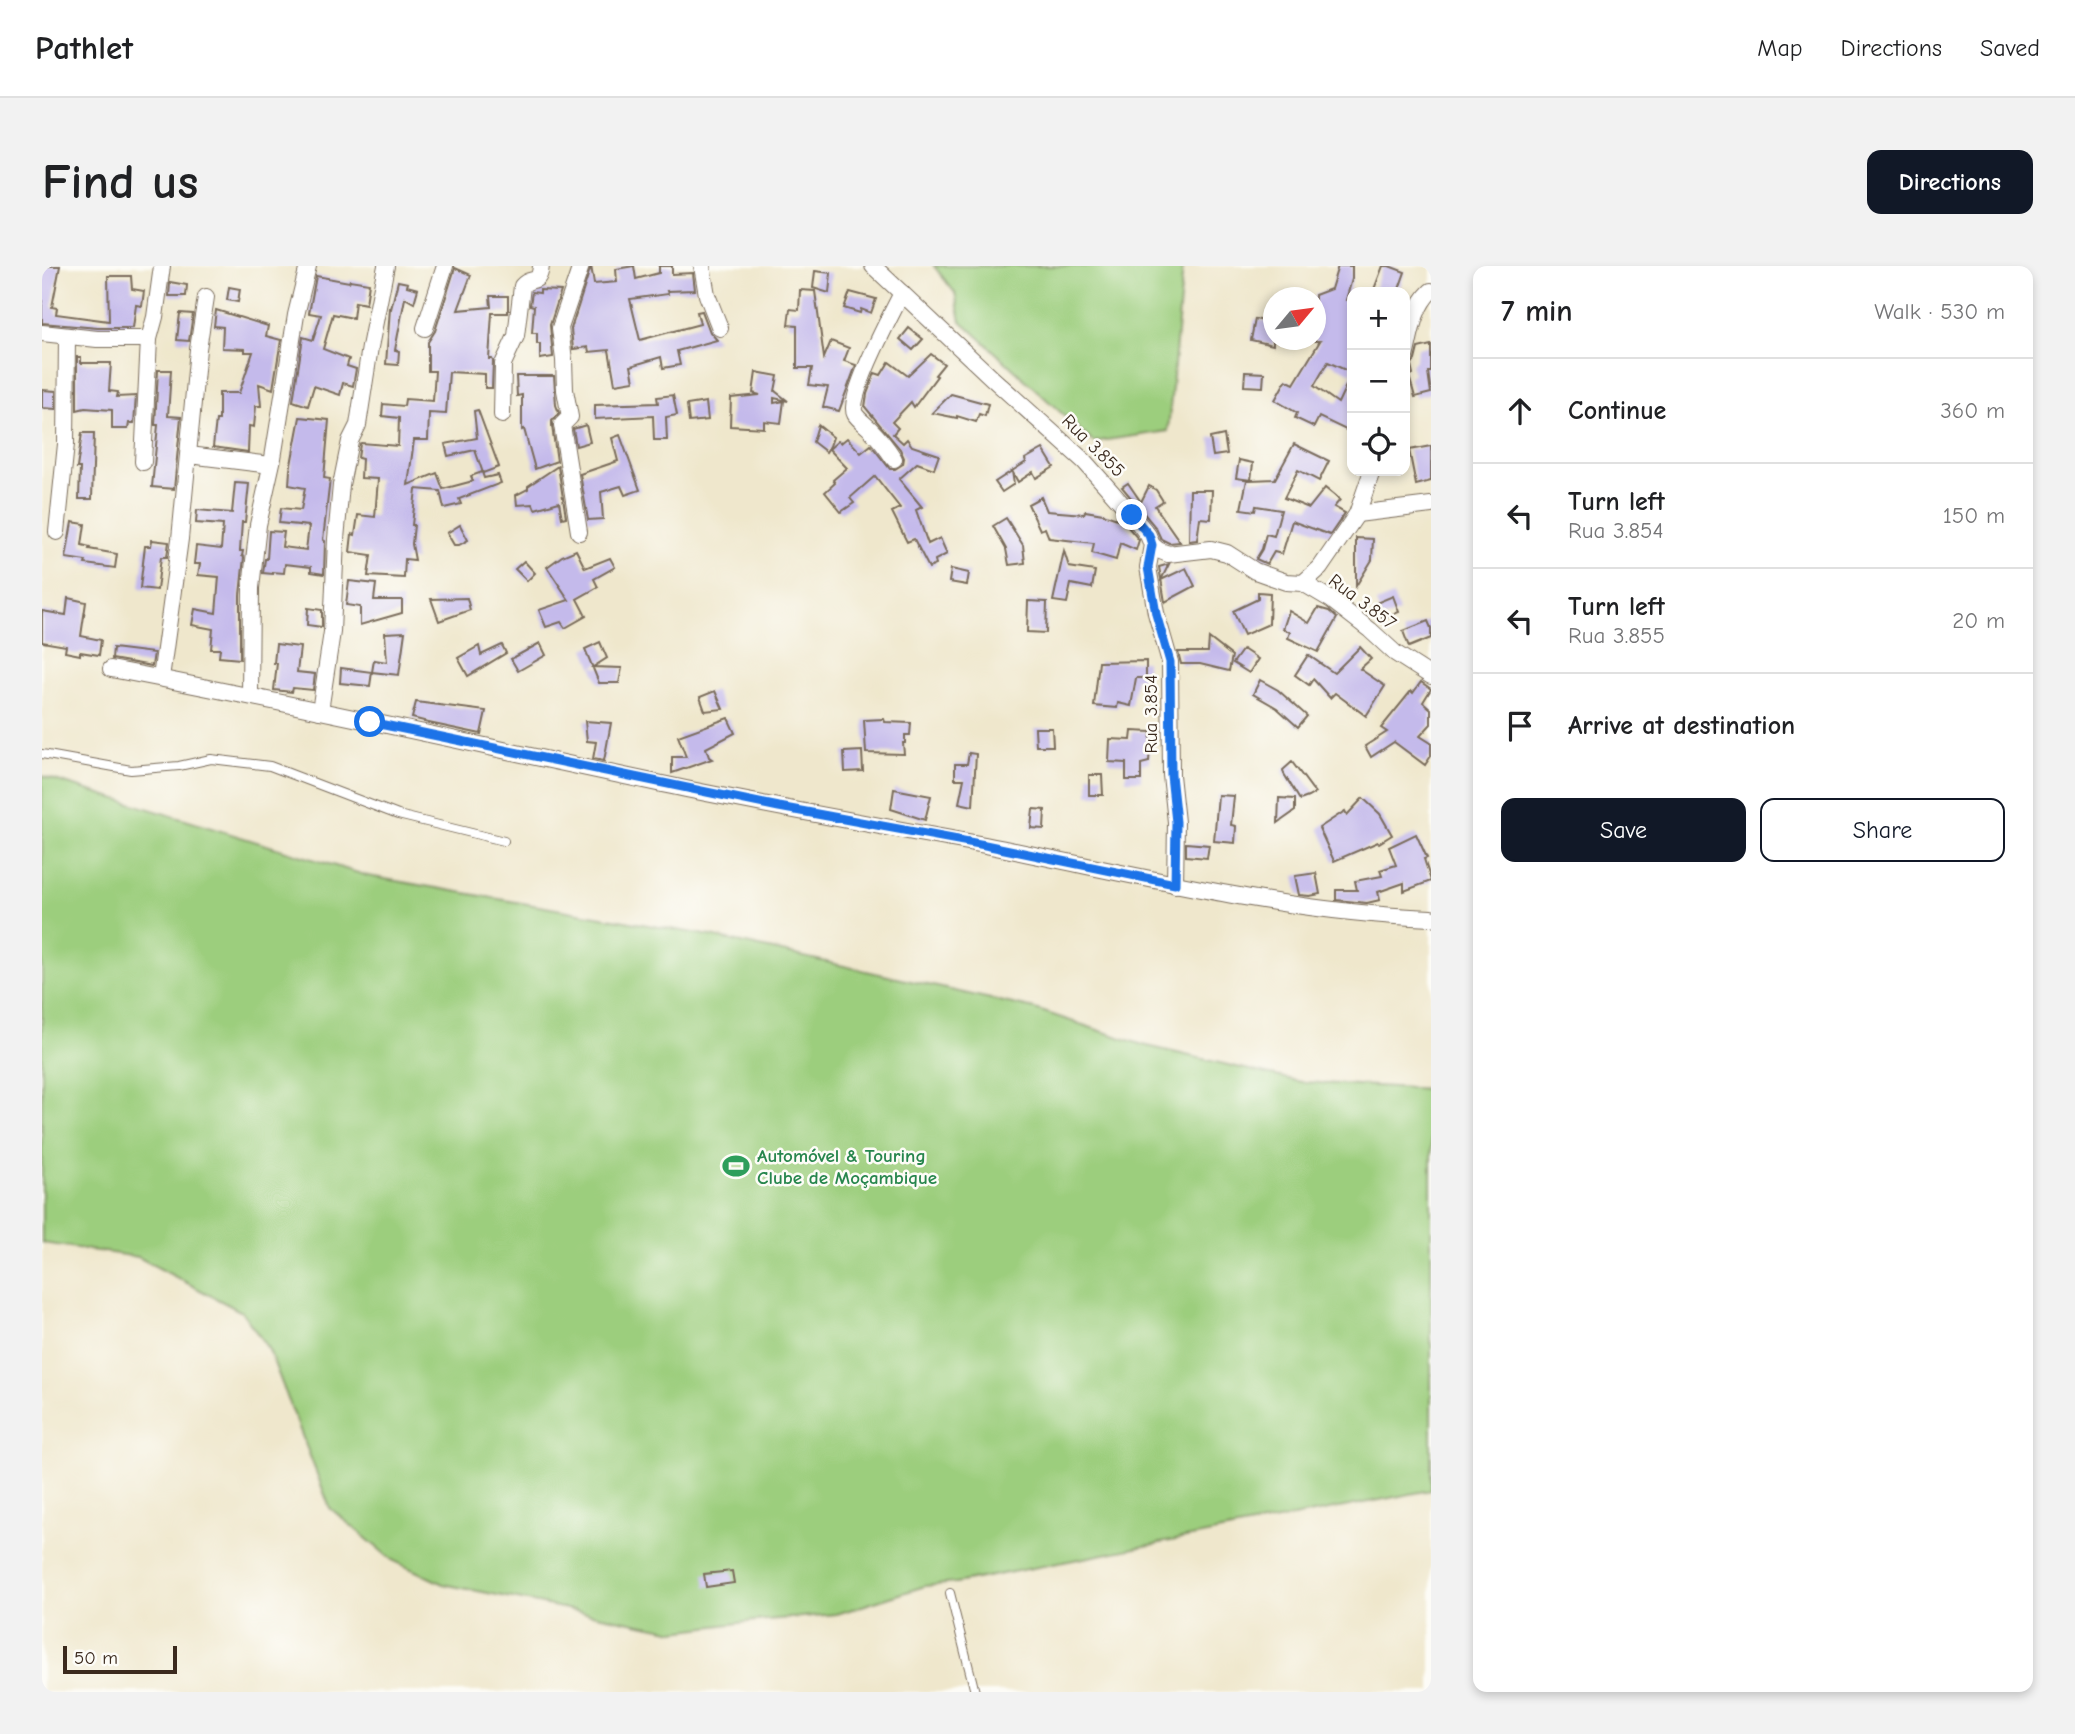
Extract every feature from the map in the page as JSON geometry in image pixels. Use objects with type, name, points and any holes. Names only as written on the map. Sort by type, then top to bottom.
[{"type":"street","points":[[143,462],[149,339],[162,266]]},
{"type":"street","points":[[250,696],[251,588],[258,525],[294,327],[308,266]]},
{"type":"street","points":[[320,711],[332,632],[341,485],[350,441],[358,425],[386,266]]},
{"type":"street","points":[[425,328],[445,266]]},
{"type":"street","points":[[502,415],[503,364],[516,336],[522,286],[540,276],[541,266]]},
{"type":"street","points":[[579,532],[562,425],[570,417],[560,328],[581,266]]},
{"type":"street","points":[[702,266],[707,295],[720,328]]},
{"type":"street","name":"Rua 3.855","points":[[873,266],[1084,461],[1149,535],[1152,545]]},
{"type":"street","points":[[1407,350],[1416,312],[1431,291]]},
{"type":"street","points":[[894,459],[853,408],[867,365],[902,293]]},
{"type":"street","points":[[161,678],[179,548],[198,349],[206,297]]},
{"type":"street","points":[[42,333],[97,339],[149,339]]},
{"type":"street","points":[[57,532],[66,444],[66,336]]},
{"type":"street","points":[[189,455],[271,465]]},
{"type":"street","points":[[1152,545],[1168,554],[1191,550],[1219,551],[1255,571],[1286,582],[1303,583],[1320,568],[1357,514],[1370,476]]},
{"type":"street","points":[[1357,514],[1431,505]]},
{"type":"street","name":"Rua 3.854","points":[[1152,545],[1148,567],[1156,614],[1170,662],[1171,775],[1176,822],[1175,884]]},
{"type":"street","name":"Rua 3.857","points":[[1303,583],[1330,599],[1395,653],[1431,676]]},
{"type":"street","points":[[111,669],[779,807],[985,845],[1255,900],[1431,918]]},
{"type":"lane","points":[[42,754],[131,770],[179,766],[211,759],[270,766],[398,816],[504,841]]},
{"type":"lane","points":[[950,1593],[975,1692]]},
{"type":"green space","points":[[934,266],[1183,266],[1168,431],[1093,442],[961,321],[955,293]]},
{"type":"green space","name":"Automóvel & Touring Clube de Moçambique","points":[[42,776],[368,876],[711,936],[1035,1009],[1143,1045],[1301,1082],[1431,1089],[1431,1490],[956,1583],[925,1586],[837,1614],[675,1631],[443,1584],[392,1560],[330,1508],[269,1350],[242,1312],[138,1257],[42,1243]]},
{"type":"building","points":[[42,266],[60,266],[52,307],[57,308],[56,314],[109,321],[108,276],[131,276],[132,289],[144,291],[142,306],[136,305],[133,328],[42,323]]},
{"type":"building","points":[[591,266],[594,284],[617,282],[616,269],[634,266],[636,279],[659,273],[659,266],[672,266],[672,274],[693,273],[695,290],[667,291],[668,294],[630,299],[640,340],[700,324],[697,312],[702,311],[710,332],[717,340],[677,351],[680,365],[663,368],[661,357],[631,366],[634,381],[615,384],[609,350],[589,352],[588,347],[573,349],[571,329]]},
{"type":"building","points":[[1338,266],[1352,266],[1352,279],[1350,287],[1347,287],[1346,300],[1347,371],[1328,362],[1314,386],[1338,403],[1347,384],[1347,431],[1319,417],[1314,427],[1295,418],[1297,413],[1275,400],[1286,380],[1294,384],[1315,350],[1326,350],[1326,291],[1331,289]]},
{"type":"building","points":[[1383,266],[1405,272],[1400,287],[1375,287]]},
{"type":"building","points":[[455,268],[471,275],[458,310],[491,307],[490,296],[508,296],[508,313],[492,313],[489,359],[493,361],[492,388],[485,388],[485,374],[449,372],[446,414],[429,413],[428,440],[414,440],[408,485],[437,473],[443,489],[473,481],[471,476],[482,472],[484,478],[498,475],[501,483],[459,499],[461,504],[444,508],[440,491],[416,489],[412,525],[415,560],[405,559],[404,578],[368,576],[371,555],[350,552],[358,515],[375,517],[378,479],[361,478],[362,459],[358,458],[360,444],[398,446],[399,418],[382,416],[383,404],[404,406],[405,399],[433,401],[435,371],[428,371],[428,342],[435,331]]},
{"type":"building","points":[[815,271],[831,273],[829,293],[813,288]]},
{"type":"building","points":[[316,276],[369,283],[366,304],[355,302],[353,318],[333,314],[323,349],[349,359],[347,366],[356,369],[353,386],[343,383],[340,395],[314,386],[308,406],[293,401],[303,337],[313,340],[321,315],[309,313]]},
{"type":"building","points":[[398,281],[418,289],[414,303],[405,298],[395,350],[399,351],[398,365],[386,364],[390,308]]},
{"type":"building","points":[[170,282],[187,285],[186,296],[169,296]]},
{"type":"building","points":[[229,287],[240,289],[238,302],[227,300]]},
{"type":"building","points":[[540,290],[561,291],[550,325],[553,357],[540,359],[537,333],[532,333],[534,306],[530,305],[532,292],[540,293]]},
{"type":"building","points":[[800,290],[815,291],[824,358],[831,341],[849,348],[844,361],[856,365],[839,411],[823,407],[828,387],[809,385],[812,368],[797,368],[797,326],[788,325],[790,309],[799,310]]},
{"type":"building","points":[[850,292],[876,299],[871,313],[861,309],[860,313],[844,308]]},
{"type":"building","points":[[216,310],[268,326],[266,336],[281,340],[273,389],[259,384],[261,406],[256,406],[254,427],[249,426],[248,452],[213,447],[216,420],[219,420],[219,393],[239,393],[253,352],[222,348],[223,327],[214,326]]},
{"type":"building","points":[[180,313],[193,314],[189,341],[177,340]]},
{"type":"building","points":[[1255,319],[1263,321],[1263,343],[1251,340]]},
{"type":"building","points":[[909,328],[923,339],[913,350],[900,339]]},
{"type":"building","points":[[1431,345],[1431,372],[1428,372],[1431,393],[1415,397],[1410,376],[1413,374],[1411,365],[1418,348]]},
{"type":"building","points":[[931,354],[944,364],[914,407],[911,402],[892,422],[898,428],[893,434],[903,443],[907,439],[912,446],[939,455],[934,469],[917,463],[899,479],[922,507],[916,510],[928,544],[940,538],[947,554],[935,560],[936,565],[929,568],[914,539],[907,542],[892,512],[900,508],[875,476],[850,498],[854,503],[841,512],[825,492],[835,483],[833,480],[847,468],[829,449],[838,441],[841,443],[847,438],[861,453],[871,445],[890,469],[903,464],[904,458],[900,449],[865,407],[867,394],[875,373],[881,375],[889,362],[908,376]]},
{"type":"building","points":[[77,357],[81,357],[81,363],[111,363],[109,391],[118,392],[117,397],[136,396],[134,423],[129,423],[128,429],[112,429],[112,410],[77,410]]},
{"type":"building","points":[[158,370],[171,370],[168,416],[181,417],[174,489],[152,487],[158,425],[155,425]]},
{"type":"building","points":[[756,372],[778,376],[775,391],[788,401],[774,398],[774,403],[784,401],[781,423],[764,421],[764,428],[730,426],[731,398],[760,395],[753,393]]},
{"type":"building","points":[[1245,372],[1264,373],[1263,387],[1244,386]]},
{"type":"building","points":[[516,376],[554,376],[559,413],[552,421],[552,426],[557,461],[535,469],[524,429],[522,430],[522,395],[517,396]]},
{"type":"building","points":[[42,390],[56,391],[56,409],[42,408]]},
{"type":"building","points":[[951,394],[988,404],[985,416],[979,414],[976,422],[932,413]]},
{"type":"building","points":[[673,395],[677,415],[666,417],[667,440],[654,440],[653,416],[595,419],[595,405],[658,403],[657,397]]},
{"type":"building","points":[[706,402],[708,420],[689,422],[687,405]]},
{"type":"building","points":[[478,410],[499,467],[483,473],[475,450],[448,456],[445,444],[477,438],[474,411]]},
{"type":"building","points":[[300,417],[329,420],[324,478],[330,479],[323,540],[324,574],[311,572],[311,567],[285,564],[284,573],[263,573],[269,531],[284,532],[282,547],[306,550],[309,526],[279,523],[281,508],[301,510],[305,488],[289,485]]},
{"type":"building","points":[[586,425],[590,442],[576,446],[573,429]]},
{"type":"building","points":[[818,425],[833,437],[826,452],[813,442]]},
{"type":"building","points":[[82,433],[94,433],[92,499],[79,499],[80,468],[77,468]]},
{"type":"building","points":[[620,435],[640,490],[625,495],[621,486],[601,492],[603,519],[588,520],[580,474],[618,461],[612,438]]},
{"type":"building","points":[[1224,435],[1227,454],[1213,456],[1210,438]]},
{"type":"building","points":[[1294,444],[1329,461],[1319,481],[1298,470],[1284,498],[1309,508],[1325,488],[1340,500],[1334,507],[1345,513],[1330,535],[1292,521],[1282,554],[1274,552],[1267,564],[1256,559],[1266,534],[1274,536],[1281,510],[1256,506],[1255,511],[1241,509],[1247,480],[1275,479]]},
{"type":"building","points":[[1431,446],[1431,481],[1416,485],[1410,450]]},
{"type":"building","points":[[1043,449],[1054,467],[1036,478],[1033,472],[1018,482],[1012,471],[1026,462],[1025,459]]},
{"type":"building","points":[[1239,460],[1253,463],[1251,480],[1236,478]]},
{"type":"building","points":[[558,466],[566,517],[562,518],[559,502],[535,509],[533,504],[517,505],[516,495]]},
{"type":"building","points":[[1012,471],[1014,484],[1002,492],[995,482]]},
{"type":"building","points":[[235,483],[249,484],[240,551],[243,551],[244,557],[240,595],[240,659],[219,657],[220,649],[211,649],[213,629],[192,625],[195,609],[216,613],[219,577],[198,575],[200,564],[194,564],[196,546],[221,549],[223,525],[196,523],[197,510],[232,513]]},
{"type":"building","points":[[1128,483],[1141,502],[1149,486],[1156,490],[1163,501],[1155,506],[1180,542],[1169,543],[1161,539],[1156,528],[1122,487]]},
{"type":"building","points":[[1190,490],[1212,490],[1211,519],[1200,518],[1197,540],[1189,541]]},
{"type":"building","points":[[1041,497],[1047,511],[1084,514],[1085,511],[1123,521],[1139,540],[1136,550],[1120,543],[1116,560],[1092,553],[1094,543],[1049,538],[1045,528],[1040,530],[1028,504]]},
{"type":"building","points":[[1006,518],[1023,545],[1025,563],[1009,565],[1006,549],[993,526]]},
{"type":"building","points":[[72,522],[85,524],[82,545],[90,547],[89,549],[117,554],[115,568],[66,558]]},
{"type":"building","points":[[460,525],[468,540],[454,545],[447,533]]},
{"type":"building","points":[[1356,538],[1373,539],[1372,560],[1356,586]]},
{"type":"building","points":[[152,540],[169,542],[167,557],[161,557],[157,590],[140,588],[145,546],[151,546]]},
{"type":"building","points":[[576,550],[585,568],[610,558],[615,567],[594,579],[598,587],[577,599],[586,616],[565,628],[561,622],[546,627],[539,610],[569,600],[547,567]]},
{"type":"building","points":[[1064,551],[1069,567],[1095,571],[1092,588],[1071,584],[1067,603],[1053,601]]},
{"type":"building","points":[[524,561],[535,573],[527,581],[515,569]]},
{"type":"building","points":[[1169,564],[1161,580],[1159,567]]},
{"type":"building","points":[[1186,568],[1195,586],[1165,602],[1161,580]]},
{"type":"building","points":[[951,569],[969,573],[967,585],[949,582]]},
{"type":"building","points":[[349,581],[376,584],[374,600],[402,600],[402,613],[360,625],[360,607],[346,605]]},
{"type":"building","points":[[1258,592],[1270,593],[1269,624],[1244,635],[1233,611],[1258,599]]},
{"type":"building","points":[[1393,596],[1399,612],[1382,619],[1376,603]]},
{"type":"building","points":[[68,598],[86,602],[81,636],[101,640],[99,655],[65,652],[66,646],[42,642],[42,611],[66,615]]},
{"type":"building","points":[[467,598],[470,610],[439,621],[431,599]]},
{"type":"building","points":[[1028,601],[1047,602],[1046,633],[1027,632]]},
{"type":"building","points":[[308,608],[322,610],[322,627],[307,625]]},
{"type":"building","points":[[1318,608],[1329,611],[1337,618],[1318,652],[1288,638],[1290,632],[1283,629],[1289,611],[1309,623]]},
{"type":"building","points":[[1428,621],[1431,638],[1409,647],[1403,631]]},
{"type":"building","points":[[405,632],[399,675],[372,672],[374,660],[387,662],[385,633]]},
{"type":"building","points":[[1209,638],[1232,656],[1229,671],[1200,664],[1181,664],[1178,652],[1208,652]]},
{"type":"building","points":[[600,642],[607,658],[593,667],[622,668],[619,683],[599,683],[585,649]]},
{"type":"building","points":[[540,643],[546,655],[518,671],[511,659]]},
{"type":"building","points":[[276,644],[300,647],[297,672],[315,674],[313,690],[274,690]]},
{"type":"building","points":[[502,645],[506,653],[468,676],[458,658],[479,646],[481,655]]},
{"type":"building","points":[[1360,647],[1371,659],[1360,669],[1385,686],[1366,716],[1335,693],[1330,698],[1313,679],[1309,685],[1295,675],[1308,655],[1334,673]]},
{"type":"building","points":[[113,648],[154,653],[152,666],[112,659]]},
{"type":"building","points":[[1243,649],[1258,659],[1249,673],[1233,663]]},
{"type":"building","points":[[1146,661],[1146,678],[1136,678],[1131,706],[1118,703],[1117,708],[1094,706],[1099,662]]},
{"type":"building","points":[[341,668],[372,672],[370,686],[340,683]]},
{"type":"building","points":[[1260,680],[1278,690],[1307,716],[1298,727],[1277,708],[1253,694]]},
{"type":"building","points":[[1421,682],[1431,689],[1423,702],[1431,709],[1431,724],[1420,736],[1431,743],[1431,756],[1425,765],[1394,742],[1371,757],[1365,746],[1387,732],[1381,728]]},
{"type":"building","points":[[715,691],[723,709],[705,711],[700,697]]},
{"type":"building","points":[[416,702],[486,711],[481,734],[412,718]]},
{"type":"building","points":[[728,718],[735,733],[706,748],[712,759],[672,773],[672,757],[686,757],[678,736]]},
{"type":"building","points":[[884,719],[885,722],[911,723],[910,735],[905,735],[903,743],[904,754],[866,753],[864,720]]},
{"type":"building","points":[[585,721],[611,723],[604,761],[593,759],[596,742],[587,741]]},
{"type":"building","points":[[1035,728],[1052,728],[1053,746],[1036,746]]},
{"type":"building","points":[[1132,731],[1151,732],[1149,762],[1141,764],[1141,780],[1126,780],[1126,763],[1109,762],[1110,739],[1131,740]]},
{"type":"building","points":[[862,751],[863,771],[845,772],[844,752]]},
{"type":"building","points":[[969,753],[976,754],[973,806],[959,803],[964,779],[955,779],[955,764],[967,764]]},
{"type":"building","points":[[1292,762],[1315,793],[1300,800],[1283,770]]},
{"type":"building","points":[[1089,775],[1102,775],[1103,795],[1089,795]]},
{"type":"building","points":[[894,789],[931,796],[925,820],[891,809]]},
{"type":"building","points":[[1218,795],[1234,796],[1231,825],[1236,826],[1235,843],[1214,841]]},
{"type":"building","points":[[1279,798],[1295,799],[1295,811],[1278,823]]},
{"type":"building","points":[[1363,798],[1380,814],[1392,835],[1334,861],[1319,828],[1345,811],[1347,815]]},
{"type":"building","points":[[1033,809],[1045,810],[1044,829],[1031,828]]},
{"type":"building","points":[[1416,834],[1427,858],[1424,859],[1431,881],[1404,891],[1404,883],[1378,892],[1380,900],[1367,903],[1336,900],[1336,890],[1357,890],[1355,881],[1382,876],[1380,870],[1396,865],[1389,847]]},
{"type":"building","points":[[1186,843],[1209,845],[1207,858],[1186,856]]},
{"type":"building","points":[[1316,873],[1320,894],[1299,895],[1295,876]]},
{"type":"building","points":[[732,1571],[734,1583],[706,1587],[704,1574]]},
{"type":"place","name":"Automóvel & Touring Clube de Moçambique","points":[[736,1166]]},
{"type":"route","points":[[370,722],[683,788],[1175,884],[1176,822],[1171,775],[1170,662],[1156,614],[1148,567],[1152,545],[1149,535],[1132,515]]}]
